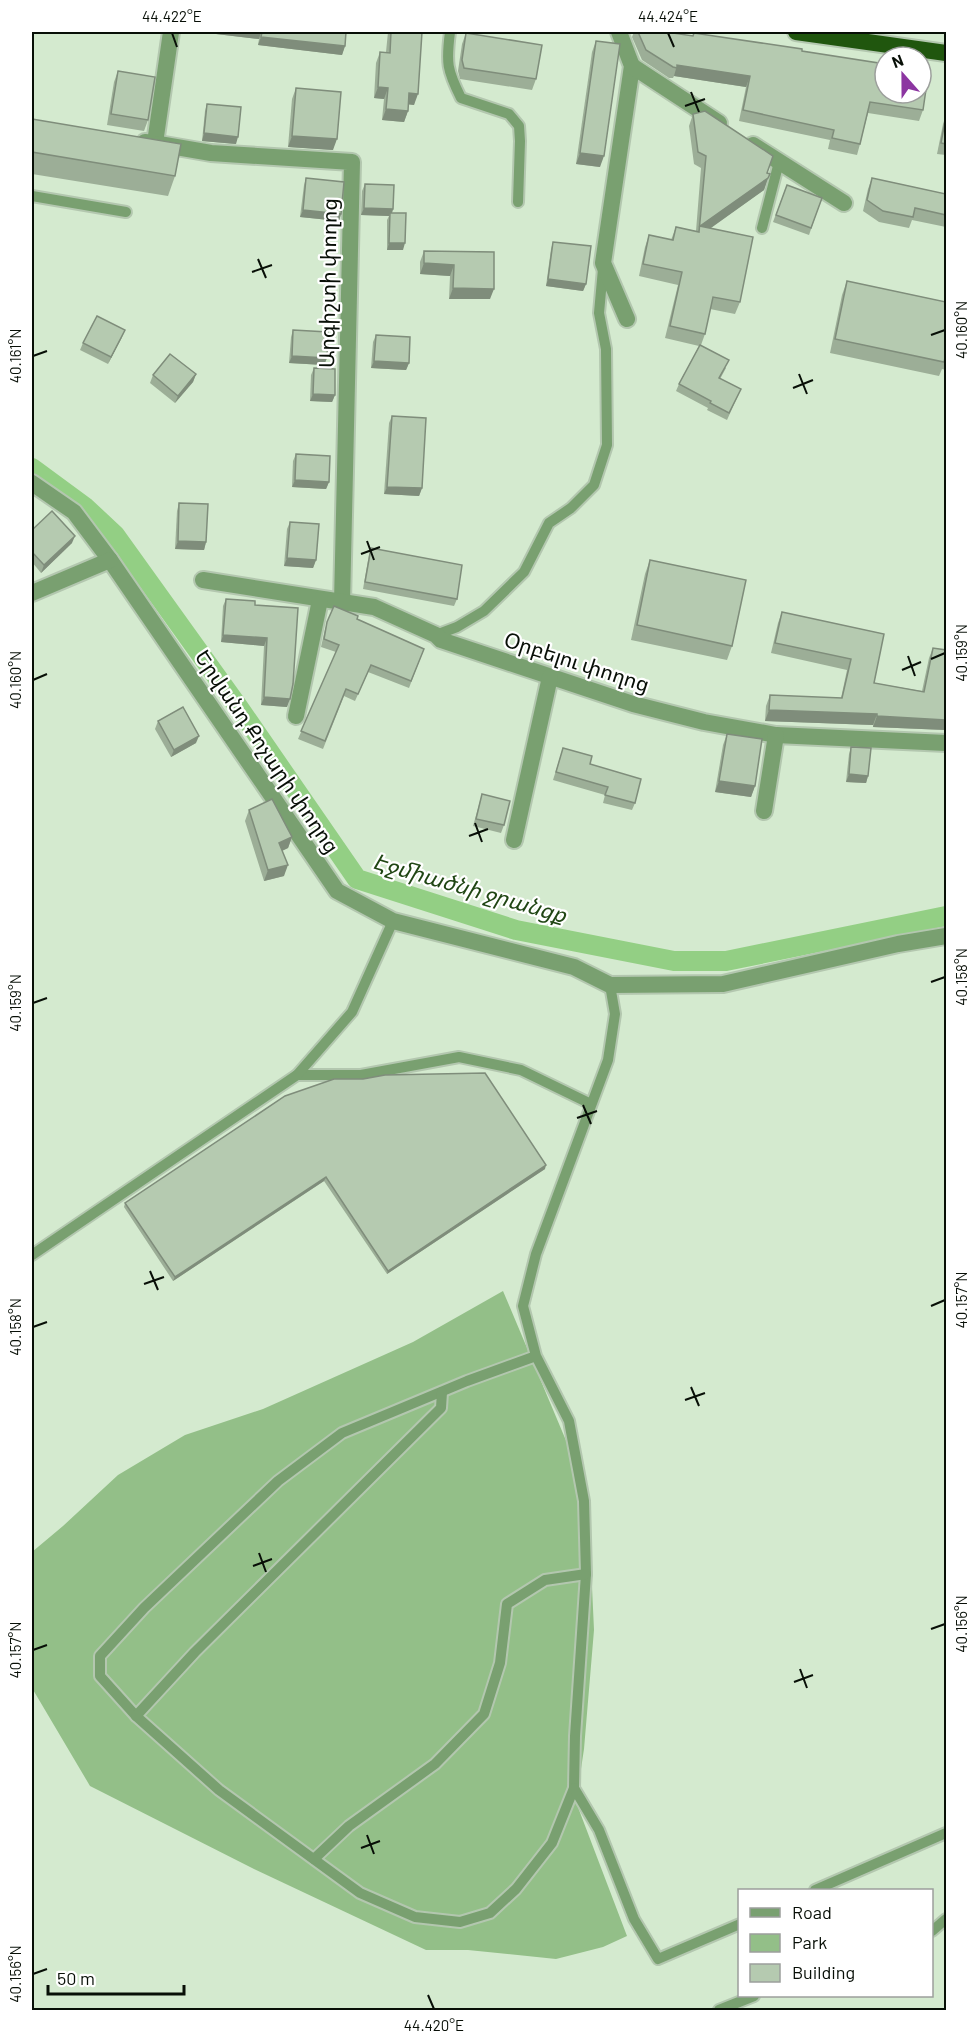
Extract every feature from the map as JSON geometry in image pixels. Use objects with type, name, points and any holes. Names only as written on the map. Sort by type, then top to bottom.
[{"type":"highway","points":[[796,32],[946,53]]},
{"type":"street","points":[[132,140],[155,143],[171,32]]},
{"type":"street","points":[[619,32],[632,66],[603,262],[627,319]]},
{"type":"street","points":[[632,66],[844,203]]},
{"type":"street","name":"Արգիշտի փողոց","points":[[155,143],[211,153],[352,162],[342,603]]},
{"type":"street","name":"Երվանդ Քոչարի փողոց","points":[[32,483],[74,512],[110,560],[337,891],[393,921],[574,967],[610,985],[723,984],[898,944],[946,936]]},
{"type":"street","points":[[32,593],[110,560]]},
{"type":"street","name":"Օրբելու փողոց","points":[[203,580],[374,607],[436,635],[441,640],[633,704],[704,722],[776,735],[946,743]]},
{"type":"street","points":[[296,716],[320,600]]},
{"type":"street","points":[[514,840],[550,677]]},
{"type":"street","points":[[764,811],[776,735]]},
{"type":"lane","points":[[450,32],[447,58],[450,75],[461,98],[509,114],[519,126],[518,202]]},
{"type":"lane","points":[[762,228],[779,162]]},
{"type":"lane","points":[[32,196],[126,212]]},
{"type":"lane","points":[[436,635],[457,627],[484,612],[524,572],[549,523],[571,508],[594,485],[607,445],[606,349],[599,313],[603,262]]},
{"type":"lane","points":[[32,1255],[297,1075],[352,1012],[393,921]]},
{"type":"lane","points":[[536,1356],[342,1433],[278,1481],[144,1608],[100,1656],[100,1676],[136,1716],[219,1790],[360,1893],[415,1917],[460,1922],[490,1913],[516,1889],[552,1843],[574,1788],[575,1736],[586,1574],[584,1501],[569,1421],[536,1356],[523,1306],[536,1254],[608,1060],[615,1014],[610,985]]},
{"type":"lane","points":[[297,1075],[361,1075],[459,1057],[521,1070],[591,1104]]},
{"type":"lane","points":[[136,1716],[195,1652],[441,1408],[442,1392]]},
{"type":"lane","points":[[314,1859],[349,1826],[435,1764],[484,1714],[500,1663],[507,1604],[545,1580],[586,1574]]},
{"type":"lane","points":[[574,1788],[599,1830],[634,1919],[658,1959],[738,1925]]},
{"type":"lane","points":[[817,1889],[946,1833]]},
{"type":"lane","points":[[933,1930],[946,1919]]},
{"type":"lane","points":[[719,2010],[749,1997]]},
{"type":"green space","points":[[503,1291],[570,1450],[590,1543],[594,1630],[584,1749],[576,1802],[627,1936],[603,1947],[556,1959],[468,1950],[426,1950],[254,1869],[90,1786],[32,1688],[32,1552],[118,1475],[185,1435],[263,1409],[413,1342]]},
{"type":"building","points":[[262,32],[346,32],[345,46],[261,37]]},
{"type":"building","points":[[391,32],[422,32],[418,94],[409,93],[408,111],[386,109],[388,88],[378,87],[380,52],[390,53]]},
{"type":"building","points":[[638,32],[666,32],[693,36],[694,33],[873,62],[873,102],[870,102],[860,144],[832,138],[834,130],[743,110],[750,76],[677,65],[677,68],[673,67],[646,50]]},
{"type":"building","points":[[466,33],[542,45],[536,79],[464,68],[462,60]]},
{"type":"building","points":[[596,41],[620,44],[604,156],[580,153]]},
{"type":"building","points":[[118,71],[155,77],[148,120],[111,114]]},
{"type":"building","points":[[296,88],[341,92],[337,139],[292,136]]},
{"type":"building","points":[[207,104],[241,107],[238,137],[204,133]]},
{"type":"building","points":[[890,105],[924,105],[923,110]]},
{"type":"building","points":[[705,111],[773,156],[767,173],[770,174],[768,178],[700,226],[753,237],[740,302],[713,297],[705,334],[670,326],[682,272],[643,264],[649,235],[673,240],[676,227],[699,232],[706,156],[698,152],[693,114]]},
{"type":"building","points":[[946,116],[946,144],[941,143]]},
{"type":"building","points":[[32,119],[181,144],[175,176],[32,152]]},
{"type":"building","points":[[306,178],[344,182],[341,214],[303,210]]},
{"type":"building","points":[[872,178],[946,194],[946,215],[915,208],[913,217],[883,211],[867,200]]},
{"type":"building","points":[[365,184],[394,185],[393,209],[364,208]]},
{"type":"building","points":[[787,185],[822,198],[811,228],[776,215]]},
{"type":"building","points":[[390,213],[406,213],[405,243],[389,243]]},
{"type":"building","points":[[553,242],[591,246],[586,284],[548,279]]},
{"type":"building","points":[[424,251],[494,252],[494,289],[453,288],[454,265],[424,263]]},
{"type":"building","points":[[847,281],[946,302],[944,362],[835,339]]},
{"type":"building","points":[[97,316],[125,330],[111,357],[83,343]]},
{"type":"building","points":[[293,330],[328,332],[327,358],[292,356]]},
{"type":"building","points":[[376,335],[410,337],[409,363],[374,361]]},
{"type":"building","points":[[700,345],[729,360],[719,378],[741,389],[729,413],[679,384]]},
{"type":"building","points":[[170,354],[196,374],[178,396],[153,375]]},
{"type":"building","points":[[314,368],[335,369],[335,395],[313,394]]},
{"type":"building","points":[[392,416],[426,418],[422,488],[387,487]]},
{"type":"building","points":[[296,454],[330,456],[329,482],[295,480]]},
{"type":"building","points":[[179,503],[208,504],[206,542],[178,541]]},
{"type":"building","points":[[52,511],[75,536],[44,565],[32,552],[32,530]]},
{"type":"building","points":[[290,522],[319,524],[316,560],[287,558]]},
{"type":"building","points":[[371,548],[462,565],[457,599],[365,582]]},
{"type":"building","points":[[650,560],[746,580],[732,646],[637,625]]},
{"type":"building","points":[[226,599],[255,601],[255,605],[298,608],[290,699],[264,697],[267,638],[223,635]]},
{"type":"building","points":[[334,606],[358,616],[357,619],[424,649],[411,681],[371,665],[358,694],[346,689],[325,741],[301,731],[339,645],[324,639],[327,622]]},
{"type":"building","points":[[782,612],[884,634],[874,683],[924,692],[933,648],[946,650],[946,720],[877,716],[877,714],[769,710],[770,695],[842,698],[851,659],[775,643]]},
{"type":"building","points":[[183,707],[199,736],[174,750],[158,721]]},
{"type":"building","points":[[727,734],[762,739],[755,786],[719,781]]},
{"type":"building","points":[[851,747],[871,748],[868,776],[849,774]]},
{"type":"building","points":[[563,748],[592,756],[590,764],[641,779],[635,803],[605,795],[608,787],[556,772]]},
{"type":"building","points":[[482,794],[510,801],[504,825],[476,819]]},
{"type":"building","points":[[272,799],[292,837],[279,843],[288,865],[268,870],[249,810]]},
{"type":"building","points":[[485,1073],[546,1165],[388,1271],[326,1177],[175,1277],[125,1203],[285,1096],[334,1079],[363,1079],[385,1075]]},
{"type":"waterway","name":"Էջմիածնի ջրանցք","points":[[32,468],[85,507],[115,535],[237,705],[357,879],[516,930],[674,961],[726,961],[946,916]]}]
